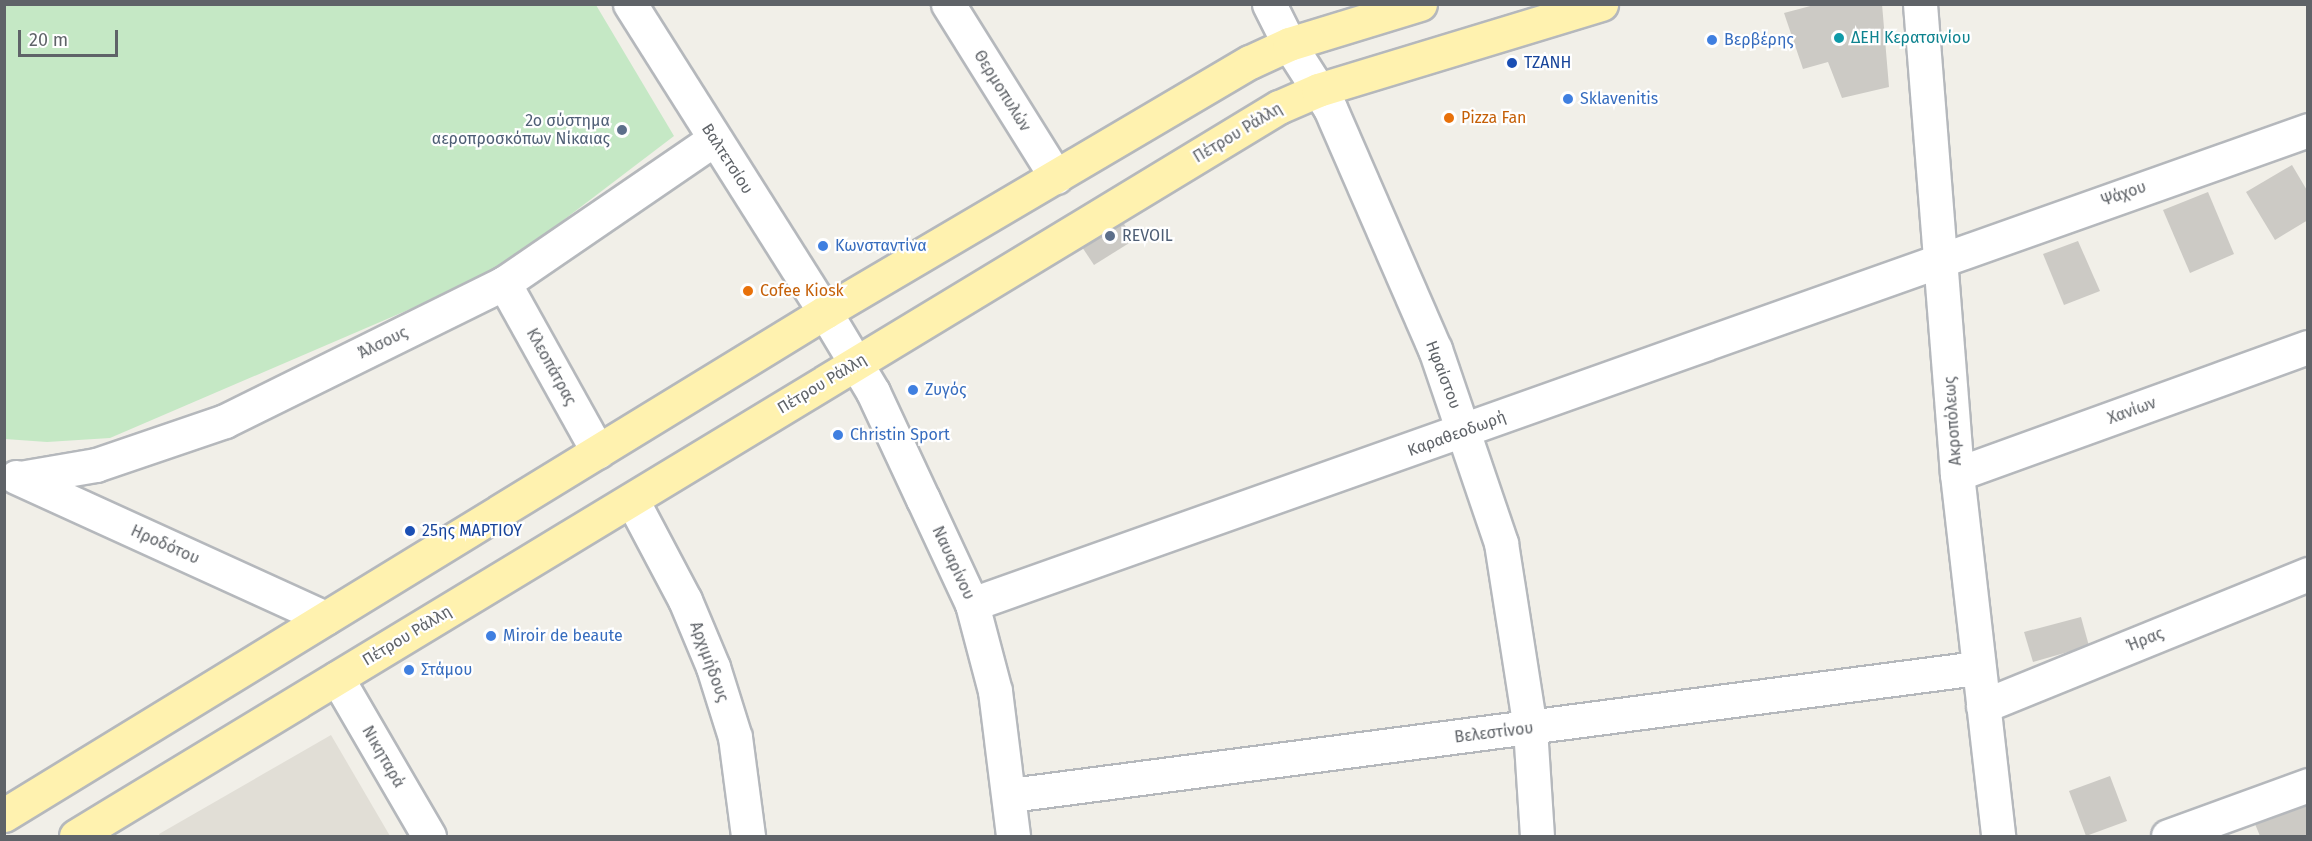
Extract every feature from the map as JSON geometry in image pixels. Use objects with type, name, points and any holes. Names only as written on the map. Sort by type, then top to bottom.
[{"type":"main road","points":[[4,815],[825,312],[1250,62],[1289,45],[1420,4]]},
{"type":"main road","name":"Πέτρου Ράλλη","points":[[76,837],[1279,107],[1318,90],[1601,4]]},
{"type":"street","name":"Βαλτετσίου","points":[[630,4],[825,312]]},
{"type":"street","name":"Θερμοπυλών","points":[[948,4],[1056,177]]},
{"type":"street","name":"Ηφαίστου","points":[[1269,4],[1289,45],[1330,108],[1435,349],[1465,431],[1501,543],[1530,728],[1537,837]]},
{"type":"street","name":"Ακροπόλεως","points":[[1920,4],[1957,474],[1977,668],[1998,837]]},
{"type":"street","name":"Ψάχου","points":[[1940,258],[2307,130]]},
{"type":"street","name":"Άλσους","points":[[12,476],[96,465],[225,421],[504,283],[714,139]]},
{"type":"street","name":"Καραθεοδωρή","points":[[972,604],[1465,431],[1940,258]]},
{"type":"street","name":"Κλεοπάτρας","points":[[504,283],[598,452]]},
{"type":"street","name":"Ναυαρίνου","points":[[825,312],[873,392],[972,604],[995,691],[1011,795],[1013,837]]},
{"type":"street","name":"Χανίων","points":[[1957,474],[2307,347]]},
{"type":"street","name":"Ηροδότου","points":[[12,476],[325,618]]},
{"type":"street","name":"Αρχιμήδους","points":[[632,500],[686,600],[713,667],[735,737],[748,837]]},
{"type":"street","name":"Ήρας","points":[[1983,706],[2307,574]]},
{"type":"street","name":"Βελεστίνου","points":[[1011,795],[1977,668]]},
{"type":"street","name":"Νικηταρά","points":[[337,678],[429,837]]},
{"type":"street","points":[[2168,837],[2307,785]]},
{"type":"shaded area","points":[[331,735],[390,836],[160,836],[159,834]]},
{"type":"green space","points":[[4,5],[596,5],[674,136],[494,273],[110,438],[47,442],[5,439]]},
{"type":"building","name":"ΔΕΗ Κερατσινίου","points":[[1818,4],[1882,4],[1889,87],[1842,98],[1828,62],[1803,69],[1784,13]]},
{"type":"building","points":[[2292,165],[2308,192],[2308,220],[2275,240],[2246,192]]},
{"type":"building","points":[[2208,192],[2234,254],[2190,273],[2163,210]]},
{"type":"building","points":[[1121,219],[1134,240],[1094,265],[1080,244]]},
{"type":"building","points":[[2078,241],[2100,291],[2064,305],[2043,254]]},
{"type":"building","points":[[2081,617],[2089,646],[2033,662],[2024,632]]},
{"type":"building","points":[[2110,776],[2127,821],[2086,836],[2069,791]]},
{"type":"building","points":[[2308,803],[2308,836],[2260,836],[2255,824]]},
{"type":"place","name":"ΔΕΗ Κερατσινίου","points":[[1839,38]]},
{"type":"place","name":"Βερβέρης","points":[[1712,40]]},
{"type":"place","name":"ΤΖΑΝΗ","points":[[1512,63]]},
{"type":"place","name":"Sklavenitis","points":[[1568,99]]},
{"type":"place","name":"Pizza Fan","points":[[1449,118]]},
{"type":"place","name":"2o σύστημα αεροπροσκόπων Νίκαιας","points":[[622,130]]},
{"type":"place","name":"REVOIL","points":[[1110,236]]},
{"type":"place","name":"Κωνσταντίνα","points":[[823,246]]},
{"type":"place","name":"Cofee Kiosk","points":[[748,291]]},
{"type":"place","name":"Ζυγός","points":[[913,390]]},
{"type":"place","name":"Christin Sport","points":[[838,435]]},
{"type":"place","name":"25ης ΜΑΡΤΙΟΥ","points":[[410,531]]},
{"type":"place","name":"Miroir de beaute","points":[[491,636]]},
{"type":"place","name":"Στάμου","points":[[409,670]]}]
